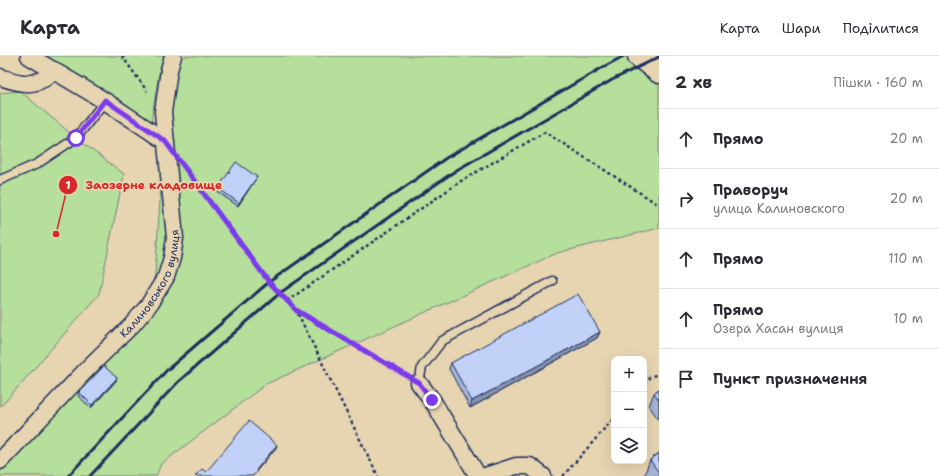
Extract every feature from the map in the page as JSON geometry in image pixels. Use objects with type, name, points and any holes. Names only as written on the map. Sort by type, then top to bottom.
[{"type":"main road","points":[[639,56],[659,72]]},
{"type":"street","points":[[29,56],[105,100],[165,141]]},
{"type":"street","name":"Калиновського вулиця","points":[[0,461],[89,367],[132,325],[148,306],[166,277],[172,258],[175,238],[163,112],[169,70],[173,56]]},
{"type":"street","points":[[0,77],[19,83],[36,82],[54,70]]},
{"type":"street","points":[[419,383],[432,400],[478,476]]},
{"type":"street","points":[[485,476],[516,466],[530,466],[543,476]]},
{"type":"lane","points":[[0,180],[37,164],[76,138],[105,100]]},
{"type":"lane","points":[[419,383],[422,367],[442,341],[552,281]]},
{"type":"path","points":[[122,56],[163,112]]},
{"type":"path","points":[[287,301],[461,181],[545,132],[659,205]]},
{"type":"path","points":[[187,172],[269,282],[296,310],[419,383]]},
{"type":"path","points":[[296,310],[378,476]]},
{"type":"path","points":[[647,380],[659,373]]},
{"type":"path","points":[[564,476],[611,421]]},
{"type":"green space","points":[[25,56],[164,56],[160,68],[148,140],[94,91]]},
{"type":"green space","points":[[182,56],[626,56],[659,83],[659,228],[557,253],[266,384],[161,464],[156,476],[0,476],[0,463],[135,325],[152,289],[155,276],[163,156],[177,71]]},
{"type":"green space","points":[[20,91],[76,138],[124,174],[99,294],[0,406],[0,93]]},
{"type":"building","points":[[236,162],[257,177],[239,203],[218,188]]},
{"type":"building","points":[[578,294],[600,332],[472,401],[451,363]]},
{"type":"building","points":[[104,366],[117,378],[92,405],[79,392]]},
{"type":"building","points":[[659,389],[659,400],[654,393]]},
{"type":"building","points":[[249,421],[277,445],[256,470],[257,471],[253,476],[195,476],[202,469],[206,472]]},
{"type":"building","points":[[659,453],[659,473],[650,460]]},
{"type":"railway","points":[[68,476],[167,370],[269,282],[446,158],[624,56]]},
{"type":"railway","points":[[90,476],[178,382],[280,293],[455,171],[612,80],[659,57]]},
{"type":"place","name":"Заозерне кладовище","points":[[56,234]]},
{"type":"route","points":[[76,138],[105,100],[165,141],[269,282],[296,310],[419,383],[432,400]]}]
